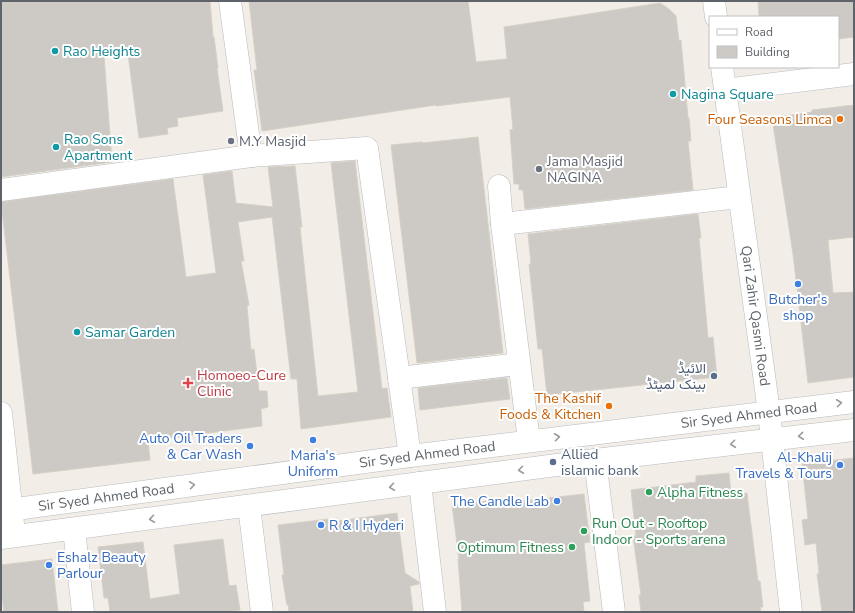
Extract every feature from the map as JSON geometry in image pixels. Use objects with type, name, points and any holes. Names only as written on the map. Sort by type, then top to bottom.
[{"type":"street","points":[[230,1],[251,156]]},
{"type":"street","points":[[714,1],[716,16]]},
{"type":"street","name":"Qari Zahir Qasmi Road","points":[[722,68],[772,439],[792,612]]},
{"type":"street","points":[[725,90],[854,74]]},
{"type":"street","points":[[1,190],[251,156],[367,148],[410,456]]},
{"type":"street","points":[[498,186],[529,441]]},
{"type":"street","points":[[502,224],[739,197]]},
{"type":"street","points":[[399,378],[519,364]]},
{"type":"street","name":"Sir Syed Ahmed Road","points":[[6,510],[410,456],[854,402]]},
{"type":"street","points":[[1,413],[8,537]]},
{"type":"street","name":"Sir Syed Ahmed Road","points":[[8,537],[595,460],[854,430]]},
{"type":"street","points":[[595,460],[614,612]]},
{"type":"street","points":[[420,483],[435,612]]},
{"type":"street","points":[[249,506],[262,612]]},
{"type":"street","points":[[74,529],[83,612]]},
{"type":"building","points":[[1,1],[210,1],[213,37],[223,111],[177,118],[178,126],[167,128],[168,134],[139,138],[128,54],[104,56],[112,162],[1,177]]},
{"type":"building","points":[[249,1],[468,1],[476,62],[507,59],[504,27],[660,3],[676,16],[679,41],[681,40],[691,141],[688,141],[693,190],[525,209],[523,190],[519,190],[519,184],[514,184],[510,130],[513,129],[510,97],[436,105],[262,131],[254,70],[257,70]]},
{"type":"building","points":[[758,1],[854,1],[854,37],[839,39],[839,16],[759,16]]},
{"type":"building","points":[[854,105],[854,237],[828,240],[833,293],[854,292],[854,377],[808,383],[793,254],[772,118],[812,112],[812,110]]},
{"type":"building","points":[[478,137],[503,353],[417,363],[391,145]]},
{"type":"building","points":[[355,161],[382,389],[387,388],[391,417],[301,429],[297,379],[291,379],[272,217],[238,222],[244,261],[241,261],[249,305],[247,306],[251,350],[254,349],[259,391],[267,391],[268,407],[261,409],[262,426],[148,441],[150,460],[33,474],[1,202],[173,179],[186,277],[216,273],[203,175],[232,171],[236,203],[273,207],[268,167],[295,166],[318,396],[358,392],[331,163]]},
{"type":"building","points":[[698,214],[708,338],[713,337],[717,377],[547,395],[542,349],[538,349],[529,264],[531,264],[528,234]]},
{"type":"building","points":[[507,378],[510,399],[420,410],[418,388]]},
{"type":"building","points":[[853,458],[854,612],[822,612],[817,574],[819,574],[816,543],[805,545],[802,520],[808,519],[802,464]]},
{"type":"building","points":[[729,473],[731,495],[747,493],[758,581],[760,581],[763,607],[760,607],[761,612],[641,612],[639,595],[641,595],[633,536],[636,536],[631,490],[696,482],[696,476]]},
{"type":"building","points":[[584,494],[590,542],[584,543],[590,601],[583,602],[584,612],[462,612],[459,559],[452,505],[503,499],[504,503]]},
{"type":"building","points":[[397,513],[405,573],[419,582],[419,584],[410,586],[413,612],[289,612],[282,575],[284,575],[278,525],[337,518],[337,521]]},
{"type":"building","points":[[223,539],[229,586],[236,585],[240,610],[226,612],[110,612],[108,598],[104,598],[98,547],[143,542],[150,599],[180,594],[174,545]]},
{"type":"building","points":[[52,559],[58,612],[4,612],[1,589],[1,565]]},
{"type":"place","name":"Rao Heights","points":[[55,51]]},
{"type":"place","name":"Nagina Square","points":[[673,94]]},
{"type":"place","name":"Four Seasons Limca","points":[[840,119]]},
{"type":"place","name":"M.Y Masjid","points":[[231,141]]},
{"type":"place","name":"Rao Sons Apartment","points":[[56,147]]},
{"type":"place","name":"Jama Masjid NAGINA","points":[[539,169]]},
{"type":"place","name":"Butcher's shop","points":[[798,284]]},
{"type":"place","name":"Samar Garden","points":[[77,332]]},
{"type":"place","name":"الائیڈ بینک لمیٹڈ","points":[[714,376]]},
{"type":"place","name":"Homoeo-Cure Clinic","points":[[188,383]]},
{"type":"place","name":"The Kashif Foods & Kitchen","points":[[609,406]]},
{"type":"place","name":"Maria's Uniform","points":[[313,440]]},
{"type":"place","name":"Auto Oil Traders & Car Wash","points":[[250,446]]},
{"type":"place","name":"Allied islamic bank","points":[[553,462]]},
{"type":"place","name":"Al-Khalij Travels & Tours","points":[[840,465]]},
{"type":"place","name":"Alpha Fitness","points":[[649,492]]},
{"type":"place","name":"The Candle Lab","points":[[557,501]]},
{"type":"place","name":"R & I Hyderi","points":[[321,525]]},
{"type":"place","name":"Run Out - Rooftop Indoor - Sports arena","points":[[584,531]]},
{"type":"place","name":"Optimum Fitness","points":[[572,547]]},
{"type":"place","name":"Eshalz Beauty Parlour","points":[[49,565]]}]
